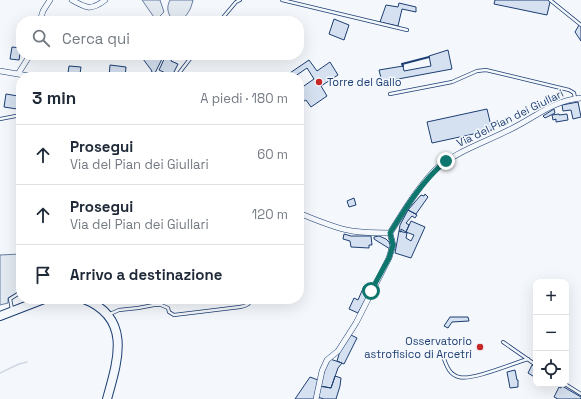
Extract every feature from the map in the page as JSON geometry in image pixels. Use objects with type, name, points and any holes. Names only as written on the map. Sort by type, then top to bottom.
[{"type":"main road","points":[[0,316],[32,304]]},
{"type":"main road","points":[[93,304],[101,308],[108,316],[117,333],[119,344],[117,362],[107,399]]},
{"type":"street","points":[[42,16],[50,0]]},
{"type":"street","points":[[72,0],[85,8],[92,8],[105,0]]},
{"type":"street","points":[[19,72],[27,60]]},
{"type":"street","points":[[0,71],[16,74]]},
{"type":"street","name":"Via del Pian dei Giullari","points":[[390,233],[417,192],[435,170],[446,161],[512,129],[550,107],[566,100],[578,98]]},
{"type":"street","points":[[304,215],[345,230],[390,233],[393,245],[389,258],[356,323],[338,350],[327,360],[322,371],[316,399]]},
{"type":"lane","points":[[224,16],[236,2],[240,0]]},
{"type":"lane","points":[[282,0],[407,30]]},
{"type":"lane","points":[[550,0],[581,25]]},
{"type":"lane","points":[[180,72],[190,60]]},
{"type":"lane","points":[[390,94],[452,82],[477,71],[486,70],[569,90],[578,98]]},
{"type":"lane","points":[[0,119],[16,116]]},
{"type":"lane","points":[[13,312],[10,299],[16,295]]},
{"type":"lane","points":[[108,316],[119,310],[138,308],[154,304],[162,305],[168,308],[169,312],[174,316],[240,307],[248,304]]},
{"type":"lane","points":[[503,342],[533,363]]},
{"type":"lane","points":[[444,359],[450,372],[466,378],[528,359]]},
{"type":"lane","points":[[569,386],[581,394]]},
{"type":"shaded area","points":[[142,0],[160,0],[164,12],[160,16],[153,16]]},
{"type":"shaded area","points":[[170,0],[193,0],[189,12],[185,16],[170,16],[168,10]]},
{"type":"shaded area","points":[[16,254],[16,293],[8,298],[8,303],[0,305],[0,255]]},
{"type":"building","points":[[495,0],[548,0],[550,2],[547,15],[494,4]]},
{"type":"building","points":[[399,3],[416,7],[416,12],[402,9],[398,26],[380,22],[386,5],[398,7]]},
{"type":"building","points":[[334,19],[349,25],[344,40],[329,34]]},
{"type":"building","points":[[579,25],[581,27],[581,41],[575,32]]},
{"type":"building","points":[[12,47],[16,47],[16,60],[10,59]]},
{"type":"building","points":[[448,50],[452,69],[382,82],[379,70],[403,66],[404,71],[431,66],[429,56]]},
{"type":"building","points":[[144,60],[162,60],[156,72],[152,71]]},
{"type":"building","points":[[164,60],[172,60],[178,64],[174,72],[163,72],[159,70]]},
{"type":"building","name":"Torre del Gallo","points":[[309,60],[317,71],[330,62],[338,75],[321,86],[327,96],[311,107],[306,100],[304,101],[304,86],[314,79],[307,68],[301,72],[291,72]]},
{"type":"building","points":[[110,65],[126,67],[126,72],[109,72]]},
{"type":"building","points":[[69,66],[81,67],[80,72],[68,72]]},
{"type":"building","points":[[6,94],[16,96],[16,109],[4,107]]},
{"type":"building","points":[[578,102],[581,117],[573,119],[571,110],[563,111],[562,105]]},
{"type":"building","points":[[487,109],[492,130],[432,143],[427,122]]},
{"type":"building","points":[[554,109],[555,113],[545,118],[543,116]]},
{"type":"building","points":[[567,114],[568,120],[556,122],[556,119],[553,120],[552,115]]},
{"type":"building","points":[[425,194],[428,197],[416,214],[408,210],[421,195],[424,196]]},
{"type":"building","points":[[354,198],[356,205],[349,207],[347,201]]},
{"type":"building","points":[[408,210],[417,215],[415,218],[412,216],[406,223],[409,225],[406,232],[401,229],[401,232],[399,231],[400,225]]},
{"type":"building","points":[[411,221],[425,227],[411,258],[395,253],[399,231],[407,233],[406,238],[411,241],[414,235],[406,232]]},
{"type":"building","points":[[344,234],[351,236],[371,236],[372,245],[369,245],[369,248],[351,247],[350,241],[343,239]]},
{"type":"building","points":[[379,236],[389,242],[391,247],[390,249],[374,239],[374,237]]},
{"type":"building","points":[[364,286],[371,289],[358,313],[349,309],[354,298],[358,300]]},
{"type":"building","points":[[450,317],[468,317],[469,321],[452,322],[448,328],[444,326]]},
{"type":"building","points":[[351,335],[357,338],[344,364],[337,361],[340,351]]},
{"type":"building","points":[[330,359],[342,363],[338,368],[331,388],[320,386],[326,364]]},
{"type":"building","points":[[532,365],[533,366],[533,376],[528,373]]},
{"type":"building","points":[[515,370],[518,380],[518,387],[510,388],[507,372]]},
{"type":"building","points":[[335,376],[341,378],[336,399],[324,399],[317,397],[320,386],[331,388]]},
{"type":"building","points":[[310,377],[318,380],[314,399],[295,399]]},
{"type":"building","points":[[559,387],[564,387],[581,397],[581,399],[558,399],[554,397]]},
{"type":"waterway","points":[[0,373],[27,362]]},
{"type":"wall","points":[[403,66],[402,64],[429,57]]},
{"type":"place","name":"Torre del Gallo","points":[[319,82]]},
{"type":"place","name":"Osservatorio astrofisico di Arcetri","points":[[480,347]]},
{"type":"route","points":[[371,291],[389,258],[393,245],[390,233],[405,208],[417,192],[435,170],[446,161]]}]
